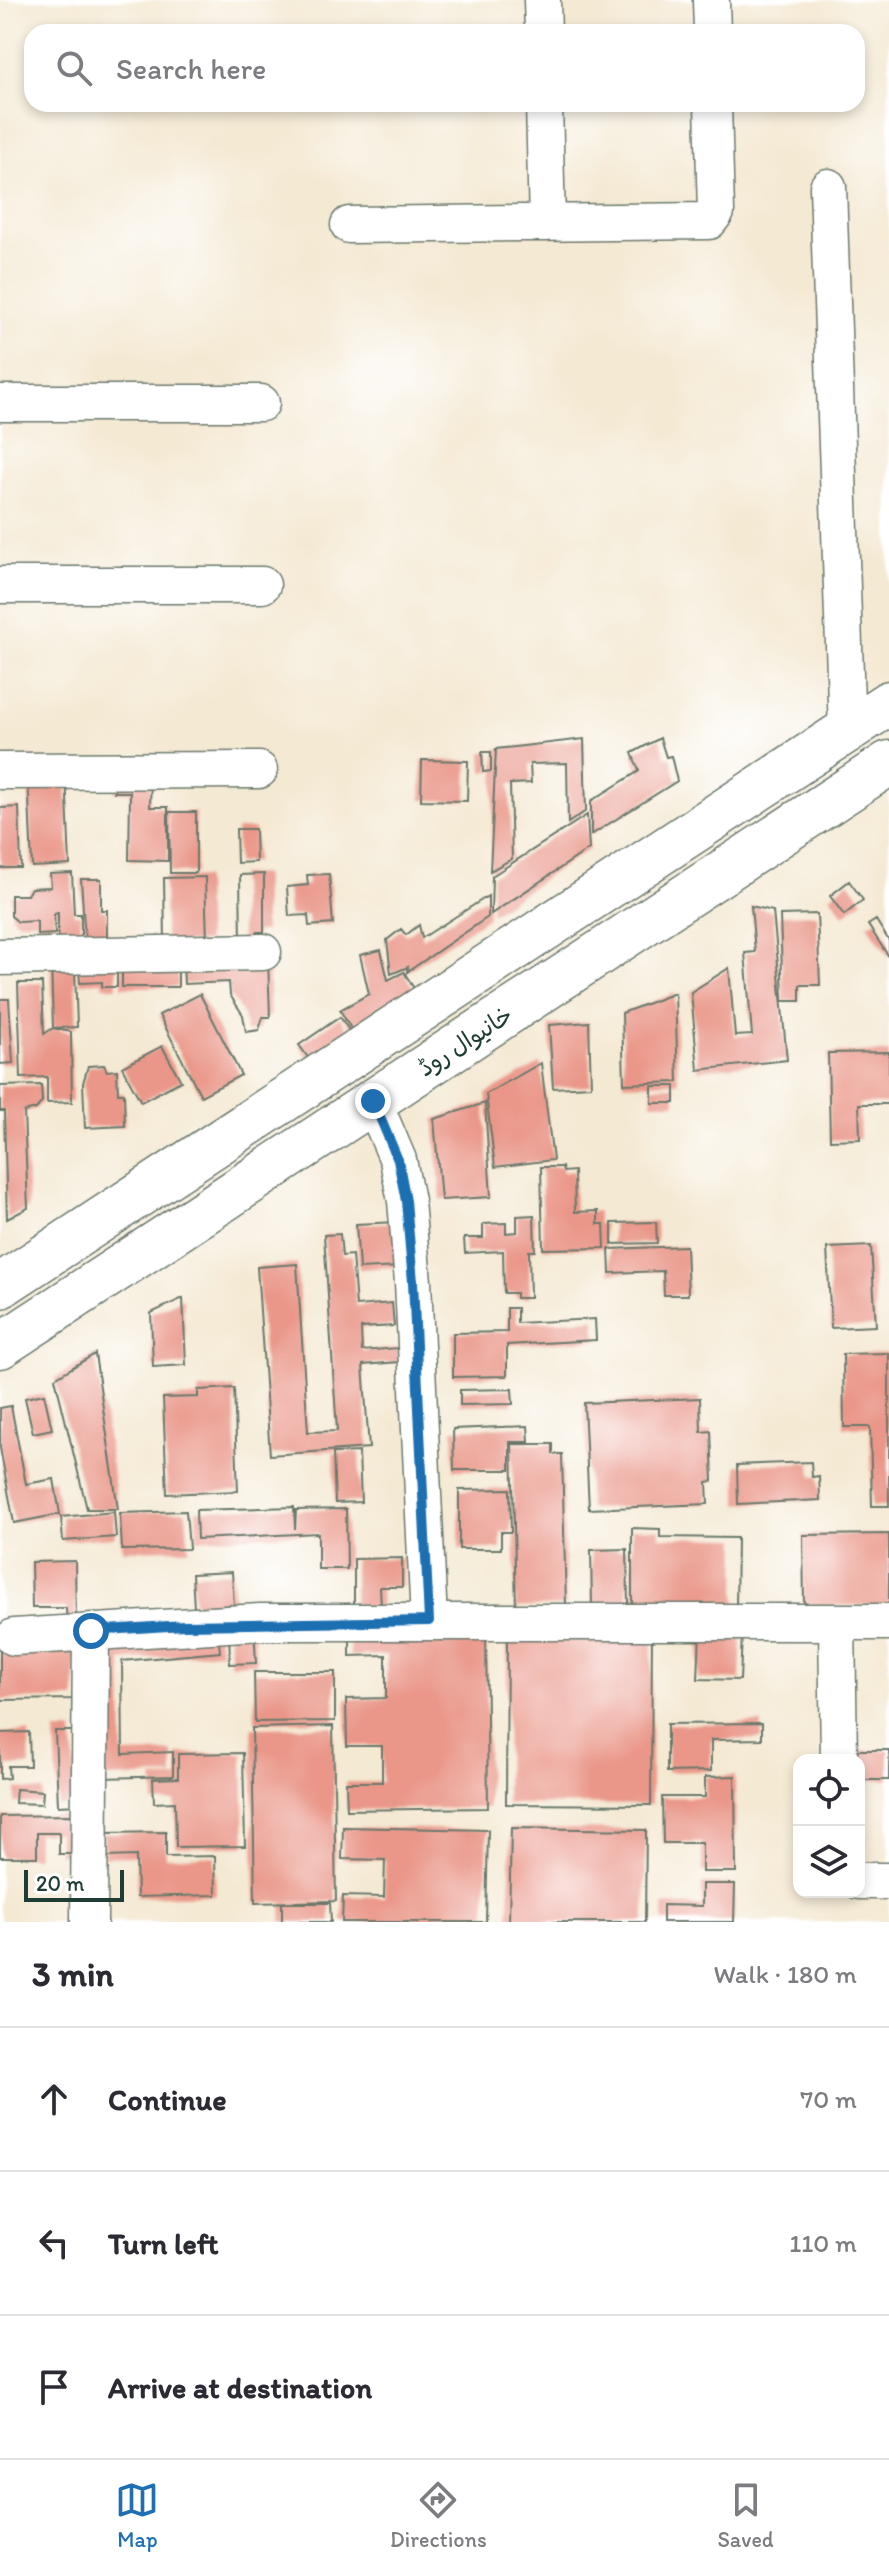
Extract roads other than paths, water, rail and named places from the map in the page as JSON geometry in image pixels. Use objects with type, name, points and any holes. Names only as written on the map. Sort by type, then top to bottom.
[{"type":"main road","name":"خانیوال روڈ","points":[[0,1286],[889,703]]},
{"type":"main road","name":"خانیوال روڈ","points":[[0,1346],[889,763]]},
{"type":"street","points":[[542,0],[543,24]]},
{"type":"street","points":[[711,0],[712,24]]},
{"type":"street","points":[[544,112],[547,223]]},
{"type":"street","points":[[349,225],[709,221],[716,212],[713,112]]},
{"type":"street","points":[[828,187],[847,731]]},
{"type":"street","points":[[0,403],[261,403]]},
{"type":"street","points":[[0,585],[262,585]]},
{"type":"street","points":[[0,771],[259,770]]},
{"type":"street","points":[[0,957],[263,952]]},
{"type":"street","points":[[373,1101],[398,1160],[406,1201],[413,1282],[429,1621]]},
{"type":"street","points":[[14,1637],[184,1625],[429,1621],[889,1622]]},
{"type":"street","points":[[837,1622],[839,1754]]},
{"type":"street","points":[[89,1922],[91,1631]]},
{"type":"street","points":[[865,1881],[889,1881]]}]
